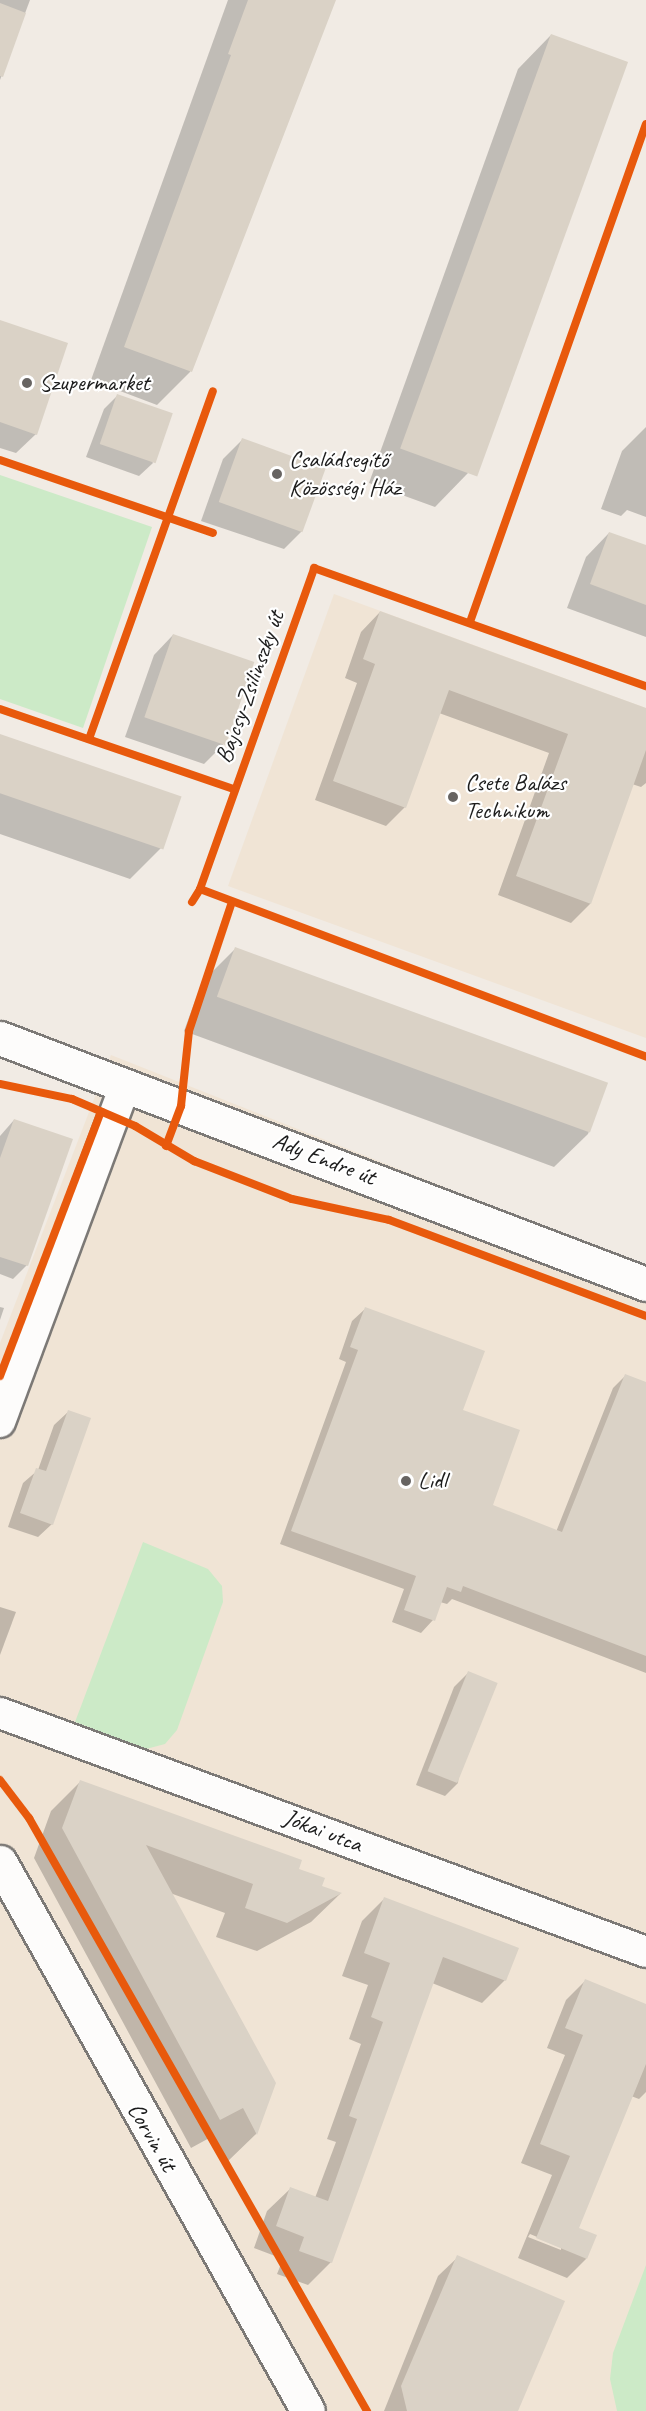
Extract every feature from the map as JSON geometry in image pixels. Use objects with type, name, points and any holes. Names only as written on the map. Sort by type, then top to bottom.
[{"type":"street","name":"Ady Endre út","points":[[0,1038],[646,1284]]},
{"type":"street","points":[[0,1421],[125,1085]]},
{"type":"street","name":"Jókai utca","points":[[0,1713],[646,1952]]},
{"type":"street","name":"Corvin út","points":[[0,1862],[308,2411]]},
{"type":"shaded area","name":"Csete Balázs Technikum","points":[[334,594],[646,708],[646,1038],[228,886]]},
{"type":"shaded area","points":[[111,1055],[646,1267],[646,2411],[0,2411],[0,1343]]},
{"type":"green space","points":[[0,475],[152,527],[83,728],[0,699]]},
{"type":"green space","points":[[143,1542],[208,1569],[222,1586],[223,1602],[177,1730],[165,1744],[146,1749],[75,1722]]},
{"type":"green space","points":[[646,2265],[646,2411],[617,2411],[610,2379],[613,2353]]},
{"type":"building","points":[[248,0],[336,0],[192,372],[124,347],[231,55],[228,54]]},
{"type":"building","points":[[0,3],[26,13],[3,77],[0,76]]},
{"type":"building","points":[[551,34],[628,62],[477,476],[400,448]]},
{"type":"building","name":"Szupermarket","points":[[0,320],[68,343],[37,435],[0,422]]},
{"type":"building","points":[[117,394],[173,413],[156,463],[100,444]]},
{"type":"building","name":"Családsegítő Közösségi Ház","points":[[242,438],[326,468],[302,532],[219,502]]},
{"type":"building","points":[[609,532],[646,545],[646,605],[590,584]]},
{"type":"building","points":[[380,611],[646,708],[646,750],[591,904],[516,876],[568,734],[449,690],[406,808],[333,781],[375,664],[363,659]]},
{"type":"building","points":[[173,634],[254,662],[226,745],[144,717]]},
{"type":"building","points":[[0,734],[182,797],[163,849],[0,793]]},
{"type":"building","points":[[235,947],[608,1083],[590,1133],[217,997]]},
{"type":"building","points":[[14,1119],[73,1139],[28,1266],[0,1257],[0,1158]]},
{"type":"building","points":[[365,1307],[485,1351],[463,1410],[520,1430],[493,1505],[562,1532],[625,1374],[646,1382],[646,1656],[463,1586],[461,1592],[447,1587],[435,1621],[404,1610],[416,1576],[291,1531],[358,1350],[350,1347]]},
{"type":"building","points":[[68,1410],[91,1418],[53,1525],[20,1513],[36,1468],[46,1471]]},
{"type":"building","points":[[468,1671],[498,1683],[457,1783],[428,1771]]},
{"type":"building","points":[[80,1780],[302,1860],[299,1869],[325,1878],[322,1886],[342,1893],[287,1923],[245,1908],[253,1884],[146,1845],[276,2083],[257,2135],[243,2108],[220,2120],[62,1828]]},
{"type":"building","points":[[384,1897],[519,1948],[506,1981],[443,1957],[332,2263],[299,2251],[304,2237],[276,2226],[290,2187],[328,2201],[357,2119],[349,2116],[383,2022],[371,2017],[390,1963],[364,1953]]},
{"type":"building","points":[[585,1979],[646,2004],[646,2064],[579,2228],[597,2235],[587,2259],[536,2238],[570,2156],[540,2144],[583,2035],[565,2028]]},
{"type":"building","points":[[457,2255],[565,2301],[518,2411],[407,2411],[401,2386]]},
{"type":"cycle path","points":[[470,622],[646,124]]},
{"type":"cycle path","points":[[89,739],[213,391]]},
{"type":"cycle path","points":[[0,460],[213,533]]},
{"type":"cycle path","name":"Bajcsy-Zsilinszky út","points":[[192,902],[200,889],[314,568],[646,686]]},
{"type":"cycle path","points":[[0,709],[233,789]]},
{"type":"cycle path","points":[[200,889],[646,1057]]},
{"type":"cycle path","points":[[166,1146],[181,1106],[189,1031],[232,902]]},
{"type":"cycle path","points":[[0,1084],[72,1099],[135,1126],[194,1161],[292,1199],[389,1220],[646,1316]]},
{"type":"cycle path","points":[[0,1376],[101,1112]]},
{"type":"cycle path","points":[[0,1780],[29,1818],[367,2411]]},
{"type":"place","name":"Szupermarket","points":[[27,383]]},
{"type":"place","name":"Családsegítő Közösségi Ház","points":[[277,474]]},
{"type":"place","name":"Csete Balázs Technikum","points":[[453,797]]},
{"type":"place","name":"Lidl","points":[[406,1481]]}]
